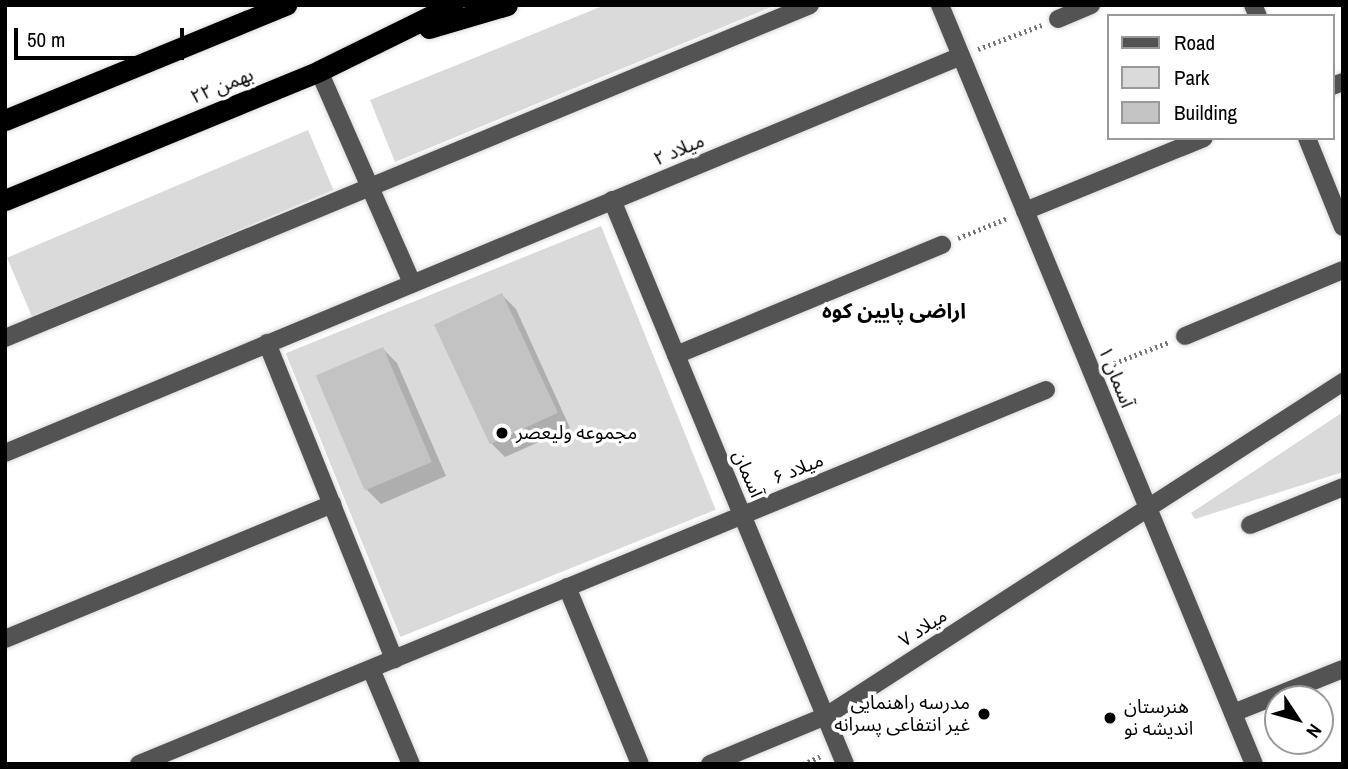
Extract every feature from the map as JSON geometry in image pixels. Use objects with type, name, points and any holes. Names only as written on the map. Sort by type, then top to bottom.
[{"type":"highway","points":[[5,120],[286,5]]},
{"type":"highway","name":"۲۲ بهمن","points":[[5,201],[318,71],[453,5]]},
{"type":"highway","points":[[373,44],[507,5]]},
{"type":"street","points":[[5,338],[810,5]]},
{"type":"street","name":"آسمان ۱","points":[[940,5],[1254,764]]},
{"type":"street","points":[[1058,19],[1091,5]]},
{"type":"street","name":"میلاد ۲","points":[[5,453],[961,56]]},
{"type":"street","points":[[318,71],[412,283]]},
{"type":"street","points":[[1025,211],[1198,140]]},
{"type":"street","points":[[1308,140],[1343,227]]},
{"type":"street","name":"آسمان","points":[[612,200],[845,764]]},
{"type":"street","points":[[676,355],[942,245]]},
{"type":"street","points":[[1185,336],[1343,270]]},
{"type":"street","points":[[267,343],[394,659]]},
{"type":"street","name":"میلاد ۷","points":[[710,764],[826,716],[1343,382]]},
{"type":"street","name":"میلاد ۶","points":[[139,764],[1046,390]]},
{"type":"street","points":[[1250,525],[1343,487]]},
{"type":"street","points":[[5,639],[332,504]]},
{"type":"street","points":[[567,587],[640,764]]},
{"type":"street","points":[[371,668],[411,764]]},
{"type":"street","points":[[1233,713],[1343,669]]},
{"type":"path","points":[[961,56],[1058,19]]},
{"type":"path","points":[[942,245],[1025,211]]},
{"type":"path","points":[[1091,372],[1185,336]]},
{"type":"green space","points":[[605,5],[776,5],[395,162],[370,100]]},
{"type":"green space","points":[[308,130],[333,190],[32,318],[7,258]]},
{"type":"green space","name":"مجموعه ولیعصر","points":[[601,226],[716,510],[400,637],[286,353]]},
{"type":"green space","points":[[1343,412],[1343,472],[1195,519],[1191,513]]},
{"type":"building","points":[[502,293],[558,413],[490,444],[434,325]]},
{"type":"building","points":[[383,347],[432,462],[365,491],[316,376]]},
{"type":"place","name":"مجموعه ولیعصر","points":[[502,433]]},
{"type":"place","name":"مدرسه راهنمایی غیر انتفاعی پسرانه","points":[[984,714]]},
{"type":"place","name":"هنرستان اندیشه نو","points":[[1110,718]]},
{"type":"district","name":"اراضی پایین کوه","points":[[894,311]]}]
